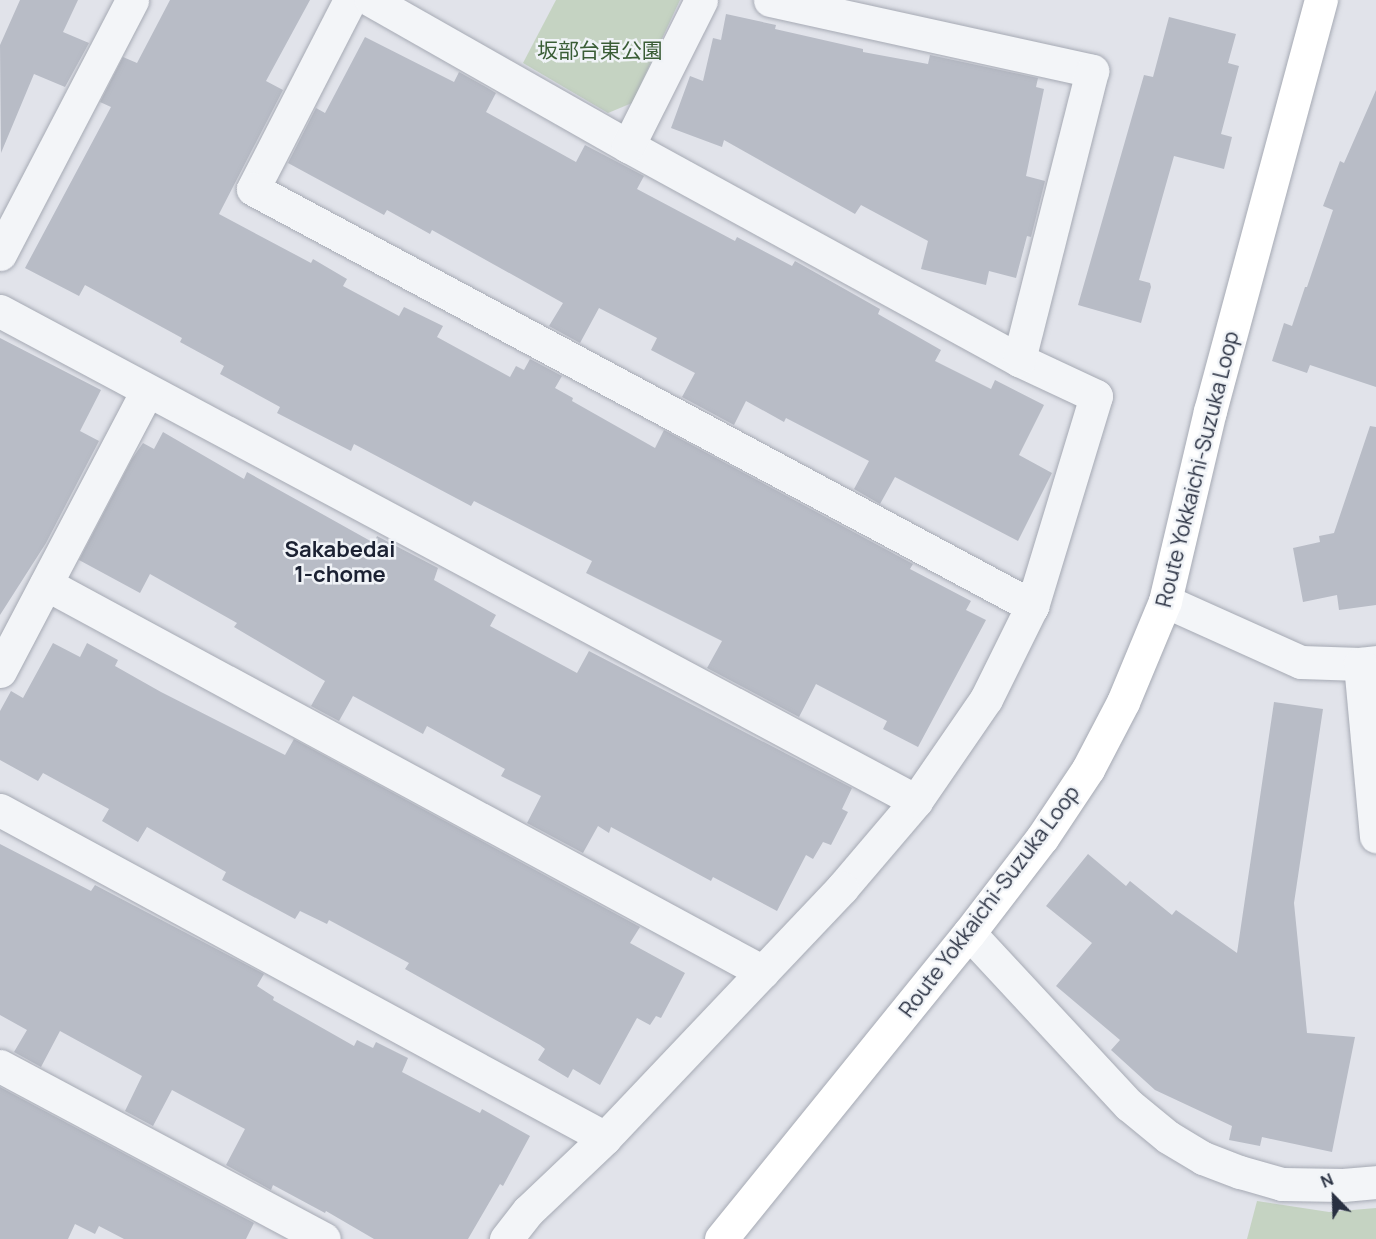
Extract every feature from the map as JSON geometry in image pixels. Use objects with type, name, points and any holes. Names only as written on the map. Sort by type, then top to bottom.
[{"type":"main road","name":"Route Yokkaichi-Suzuka Loop","points":[[731,1236],[1042,838],[1088,769],[1123,702],[1165,601],[1210,411],[1321,0]]},
{"type":"street","points":[[0,254],[132,0]]},
{"type":"street","points":[[350,0],[253,189],[1032,606]]},
{"type":"street","points":[[371,0],[628,146],[1019,360],[1096,396],[1032,606],[986,699],[916,801],[842,888],[604,1138],[528,1211],[506,1239]]},
{"type":"street","points":[[628,146],[701,0]]},
{"type":"street","points":[[770,0],[1092,71],[1019,360]]},
{"type":"street","points":[[0,311],[916,801]]},
{"type":"street","points":[[0,671],[147,391]]},
{"type":"street","points":[[46,584],[763,972]]},
{"type":"street","points":[[1165,601],[1302,662],[1368,663],[1376,836]]},
{"type":"street","points":[[0,810],[604,1138]]},
{"type":"street","points":[[969,933],[1129,1105],[1168,1137],[1203,1158],[1282,1184],[1343,1185],[1376,1182]]},
{"type":"street","points":[[0,1066],[324,1239]]},
{"type":"green space","name":"坂部台東公園","points":[[556,0],[680,0],[632,103],[608,113],[523,63]]},
{"type":"green space","points":[[1257,1201],[1329,1212],[1376,1208],[1376,1239],[1247,1239]]},
{"type":"building","points":[[20,0],[78,0],[63,32],[89,43],[65,87],[34,74],[1,153],[0,45]]},
{"type":"building","points":[[170,0],[310,0],[266,81],[283,90],[219,214],[311,263],[313,259],[347,279],[343,286],[399,316],[404,307],[443,326],[437,337],[510,377],[516,366],[524,370],[530,359],[562,376],[555,388],[573,398],[572,401],[655,448],[664,430],[913,564],[910,569],[971,601],[966,610],[986,620],[918,747],[883,729],[887,721],[816,684],[799,717],[707,668],[722,641],[586,573],[592,561],[474,501],[471,506],[354,444],[351,451],[277,413],[280,407],[220,374],[224,366],[180,342],[182,338],[85,285],[79,296],[25,268],[111,107],[100,102],[123,57],[137,63]]},
{"type":"building","points":[[726,14],[776,25],[775,29],[863,49],[863,52],[928,64],[930,55],[1038,78],[1036,87],[1044,89],[1026,176],[1045,181],[1031,237],[1027,236],[1016,278],[989,271],[986,285],[921,269],[928,241],[861,205],[855,214],[724,140],[722,147],[671,128],[690,76],[703,81],[713,38],[721,40]]},
{"type":"building","points":[[1169,17],[1236,34],[1228,63],[1239,66],[1221,134],[1232,137],[1224,169],[1174,156],[1139,280],[1150,283],[1151,287],[1141,323],[1078,305],[1144,75],[1153,77]]},
{"type":"building","points":[[365,37],[454,82],[459,72],[496,93],[486,112],[576,162],[585,145],[644,176],[637,189],[735,241],[737,237],[792,266],[795,261],[880,309],[878,314],[941,350],[935,361],[991,389],[995,380],[1044,405],[1019,455],[1052,473],[1018,541],[895,477],[880,504],[854,489],[869,461],[786,418],[784,422],[746,401],[734,425],[682,397],[695,373],[651,350],[657,338],[599,308],[580,343],[549,326],[563,303],[432,230],[430,234],[387,210],[384,215],[288,163],[316,108],[325,113]]},
{"type":"building","points":[[1376,90],[1376,387],[1310,365],[1307,373],[1272,361],[1284,323],[1292,326],[1305,287],[1307,287],[1333,210],[1323,206],[1340,161],[1344,163]]},
{"type":"building","points":[[0,338],[101,390],[80,431],[99,441],[46,543],[0,615]]},
{"type":"building","points":[[1370,426],[1376,427],[1376,605],[1339,610],[1337,595],[1303,602],[1293,548],[1320,542],[1319,536],[1334,533]]},
{"type":"building","points":[[163,432],[244,479],[247,472],[374,543],[377,536],[438,568],[434,580],[496,615],[490,626],[577,673],[589,651],[852,788],[842,809],[848,812],[831,845],[823,842],[813,859],[806,855],[777,911],[713,877],[711,881],[611,827],[609,833],[598,826],[583,853],[527,823],[541,796],[501,776],[505,769],[427,726],[423,734],[353,696],[339,721],[311,706],[325,681],[234,627],[237,623],[150,574],[140,593],[79,560],[132,459],[143,443],[154,449]]},
{"type":"building","points":[[53,643],[80,657],[87,643],[118,660],[115,666],[285,755],[294,739],[640,927],[630,943],[685,973],[661,1018],[656,1016],[650,1025],[637,1018],[600,1085],[573,1069],[568,1078],[538,1060],[545,1049],[540,1045],[405,969],[409,963],[329,920],[327,924],[300,911],[295,919],[222,880],[226,872],[147,827],[138,842],[102,821],[109,809],[43,773],[38,781],[0,760],[0,711],[11,691],[23,698]]},
{"type":"building","points":[[1274,702],[1323,709],[1294,903],[1307,1033],[1355,1037],[1332,1152],[1262,1137],[1260,1146],[1229,1140],[1232,1126],[1155,1090],[1111,1050],[1120,1040],[1056,986],[1092,943],[1046,906],[1088,854],[1126,886],[1130,881],[1172,915],[1176,910],[1237,953]]},
{"type":"building","points":[[0,844],[91,891],[95,885],[264,974],[257,986],[274,997],[273,1000],[354,1046],[357,1040],[373,1048],[376,1042],[408,1058],[402,1072],[480,1113],[482,1109],[530,1136],[503,1186],[500,1184],[468,1239],[374,1239],[326,1211],[325,1213],[273,1185],[271,1190],[226,1165],[245,1129],[172,1090],[153,1126],[125,1111],[142,1076],[60,1031],[41,1067],[14,1052],[27,1030],[0,1015]]},
{"type":"building","points":[[0,1087],[254,1223],[246,1239],[124,1239],[99,1226],[95,1234],[75,1224],[68,1239],[0,1239]]},
{"type":"district","name":"Sakabedai 1-chome","points":[[340,562]]}]
